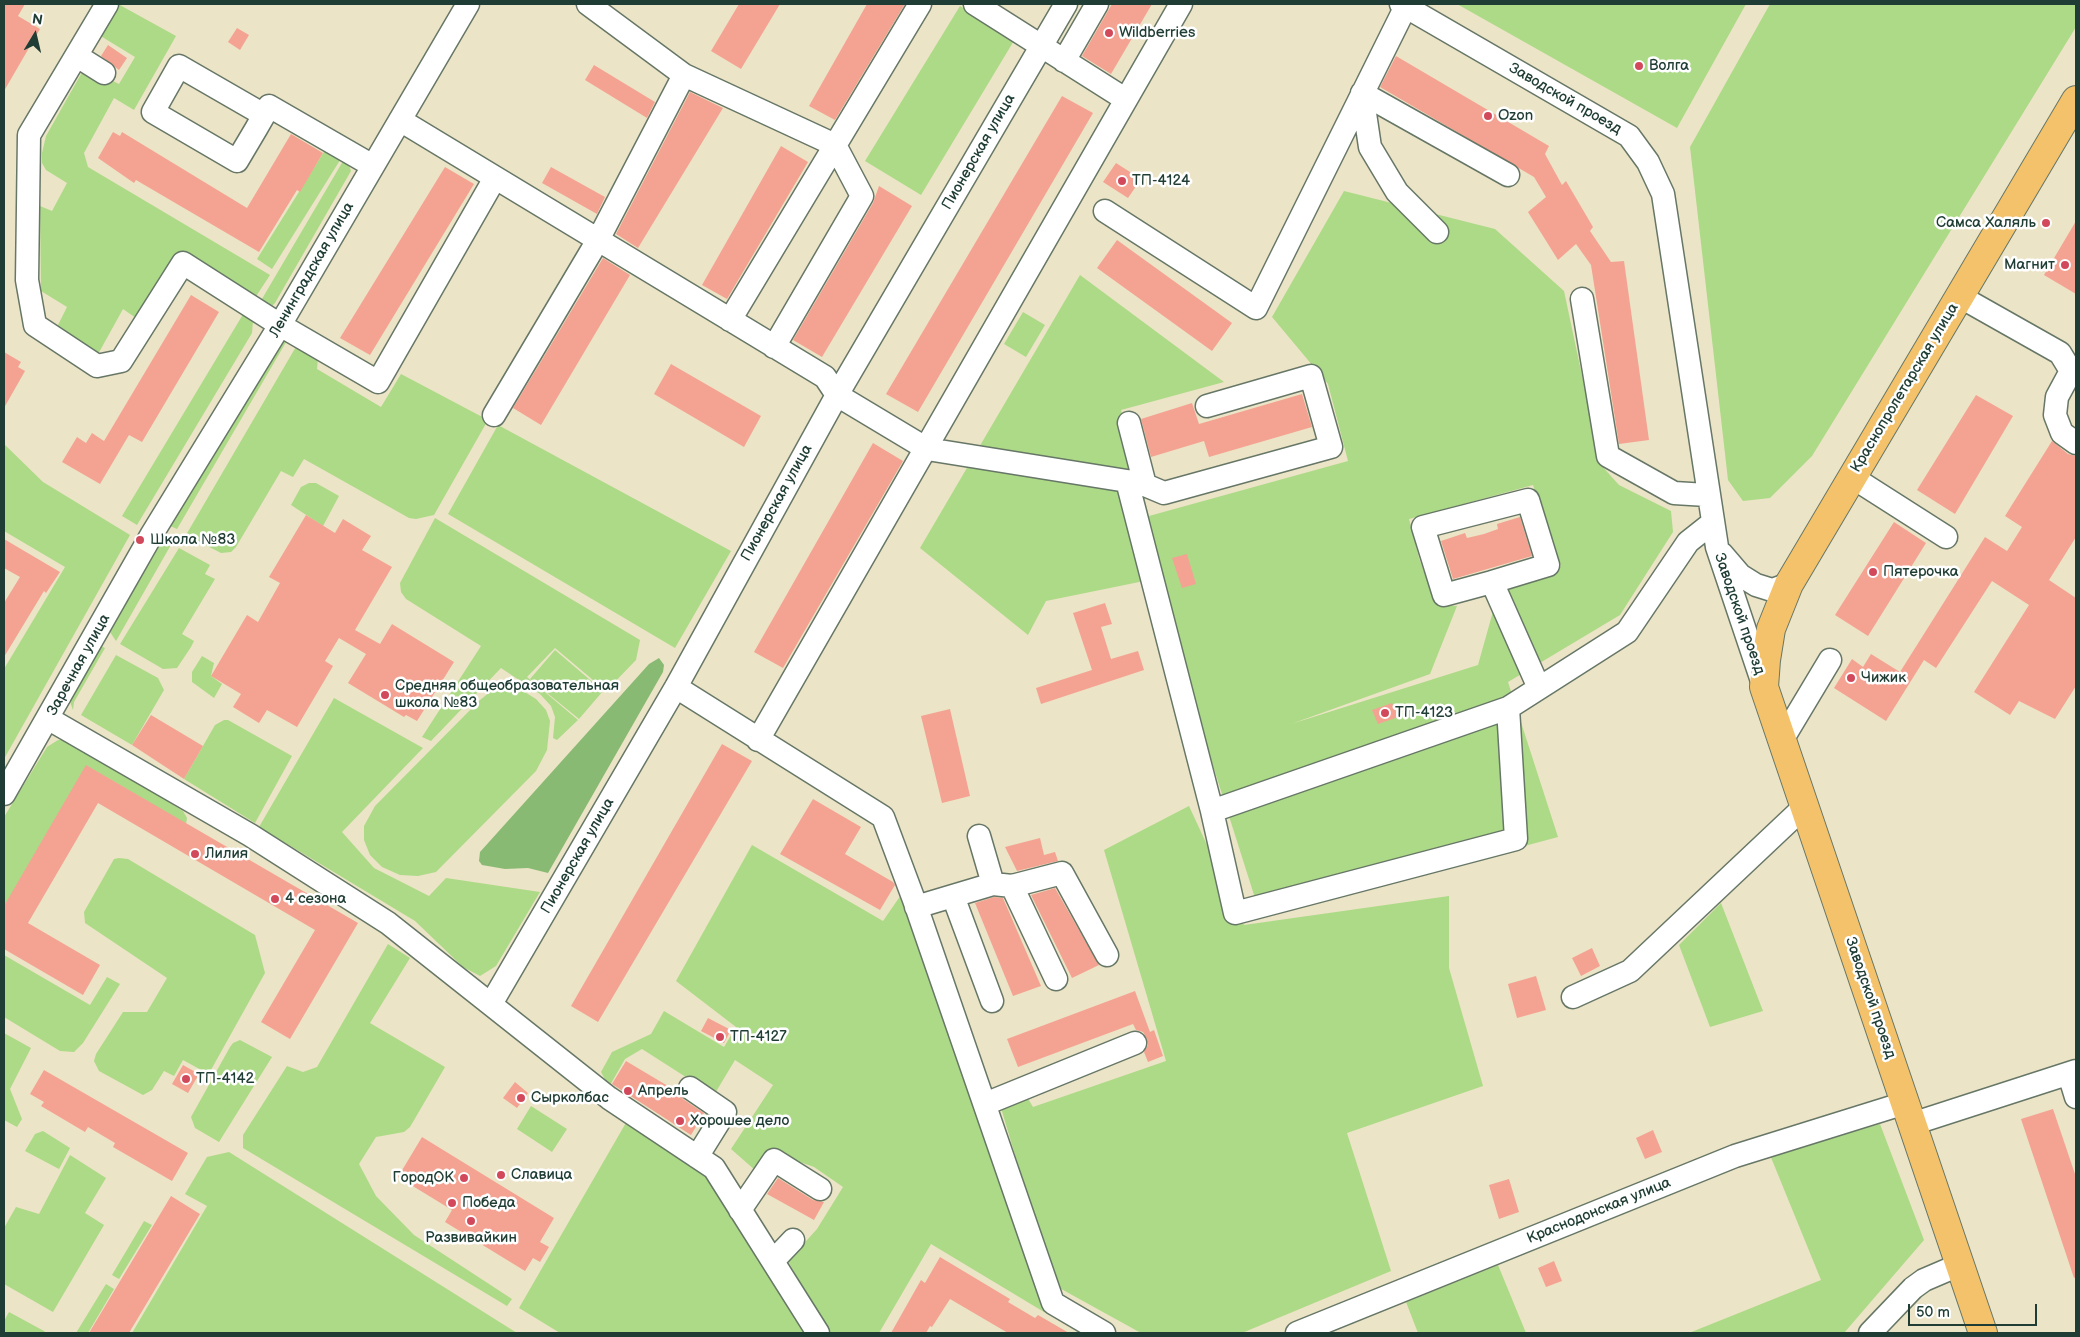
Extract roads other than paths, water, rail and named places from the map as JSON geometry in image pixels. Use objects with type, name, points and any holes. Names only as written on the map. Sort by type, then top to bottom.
[{"type":"main road","name":"Краснопролетарская улица","points":[[1764,687],[1771,629],[1789,584],[2076,100]]},
{"type":"main road","name":"Заводской проезд","points":[[1764,687],[1983,1333]]},
{"type":"street","points":[[108,4],[29,135],[27,280],[35,325],[97,366],[121,362],[183,263],[280,325],[378,382],[495,178]]},
{"type":"street","name":"Ленинградская улица","points":[[152,534],[280,325],[468,4]]},
{"type":"street","points":[[588,4],[684,75],[835,145],[862,196],[774,347]]},
{"type":"street","points":[[730,320],[920,4]]},
{"type":"street","points":[[975,4],[1125,100]]},
{"type":"street","name":"Пионерская улица","points":[[491,1004],[676,687],[837,395],[1066,4]]},
{"type":"street","points":[[1064,61],[1097,4]]},
{"type":"street","points":[[758,740],[1181,4]]},
{"type":"street","points":[[1105,211],[1256,308],[1404,5]]},
{"type":"street","name":"Заводской проезд","points":[[1404,5],[1628,136],[1648,162],[1663,194],[1717,547],[1764,687]]},
{"type":"street","points":[[77,56],[104,73]]},
{"type":"street","points":[[264,115],[179,66],[153,112],[237,161],[264,115],[269,106],[373,166]]},
{"type":"street","points":[[494,415],[598,240],[684,75]]},
{"type":"street","points":[[1362,93],[1508,175]]},
{"type":"street","points":[[1362,93],[1370,147],[1397,192],[1437,232]]},
{"type":"street","points":[[400,120],[825,378],[837,395],[926,449],[1136,483],[1164,493],[1331,447],[1311,376],[1207,406]]},
{"type":"street","points":[[1959,296],[2060,353],[2072,371],[2057,398],[2055,414],[2062,433],[2076,443]]},
{"type":"street","points":[[1582,299],[1608,456],[1674,493],[1708,495]]},
{"type":"street","points":[[1129,423],[1136,483],[1235,913],[1516,839],[1508,708]]},
{"type":"street","points":[[1852,477],[1946,537]]},
{"type":"street","points":[[1528,500],[1548,565],[1492,582],[1444,595],[1424,527],[1528,500]]},
{"type":"street","points":[[1212,811],[1508,708],[1539,688],[1629,637],[1688,542],[1712,523]]},
{"type":"street","name":"Заречная улица","points":[[4,794],[152,534]]},
{"type":"street","points":[[1717,547],[1740,575],[1756,586],[1772,590],[1789,584]]},
{"type":"street","points":[[1492,582],[1539,688]]},
{"type":"street","points":[[1782,740],[1830,660]]},
{"type":"street","points":[[676,687],[883,817],[985,1104],[1053,1303],[1104,1333]]},
{"type":"street","points":[[48,719],[250,835],[388,923],[609,1098],[714,1168],[818,1333]]},
{"type":"street","points":[[1573,997],[1630,971],[1804,807]]},
{"type":"street","points":[[979,836],[1003,885],[1056,979]]},
{"type":"street","points":[[916,907],[953,896],[1062,873],[1107,955]]},
{"type":"street","points":[[953,896],[992,1001]]},
{"type":"street","points":[[985,1104],[1135,1043]]},
{"type":"street","points":[[2073,1072],[2076,1097]]},
{"type":"street","name":"Краснодонская улица","points":[[1297,1333],[1735,1156],[2073,1072]]},
{"type":"street","points":[[690,1088],[725,1112],[697,1156]]},
{"type":"street","points":[[740,1210],[774,1160],[820,1189]]},
{"type":"street","points":[[773,1261],[793,1240]]},
{"type":"street","points":[[1870,1333],[1913,1288],[1924,1280],[1959,1265]]},
{"type":"place","name":"Wildberries","points":[[1109,33]]},
{"type":"place","name":"Волга","points":[[1639,66]]},
{"type":"place","name":"Ozon","points":[[1488,116]]},
{"type":"place","name":"ТП-4124","points":[[1122,181]]},
{"type":"place","name":"Самса Халяль","points":[[2046,223]]},
{"type":"place","name":"Магнит","points":[[2065,265]]},
{"type":"place","name":"Школа №83","points":[[140,540]]},
{"type":"place","name":"Пятерочка","points":[[1873,572]]},
{"type":"place","name":"Чижик","points":[[1851,678]]},
{"type":"place","name":"Средняя общеобразовательная школа №83","points":[[385,695]]},
{"type":"place","name":"ТП-4123","points":[[1385,713]]},
{"type":"place","name":"Лилия","points":[[195,854]]},
{"type":"place","name":"4 сезона","points":[[275,899]]},
{"type":"place","name":"ТП-4127","points":[[720,1037]]},
{"type":"place","name":"ТП-4142","points":[[186,1079]]},
{"type":"place","name":"Апрель","points":[[628,1091]]},
{"type":"place","name":"Сырколбас","points":[[521,1098]]},
{"type":"place","name":"Хорошее дело","points":[[680,1121]]},
{"type":"place","name":"Славица","points":[[501,1175]]},
{"type":"place","name":"ГородОК","points":[[464,1178]]},
{"type":"place","name":"Победа","points":[[452,1203]]},
{"type":"place","name":"Развивайкин","points":[[471,1221]]}]
